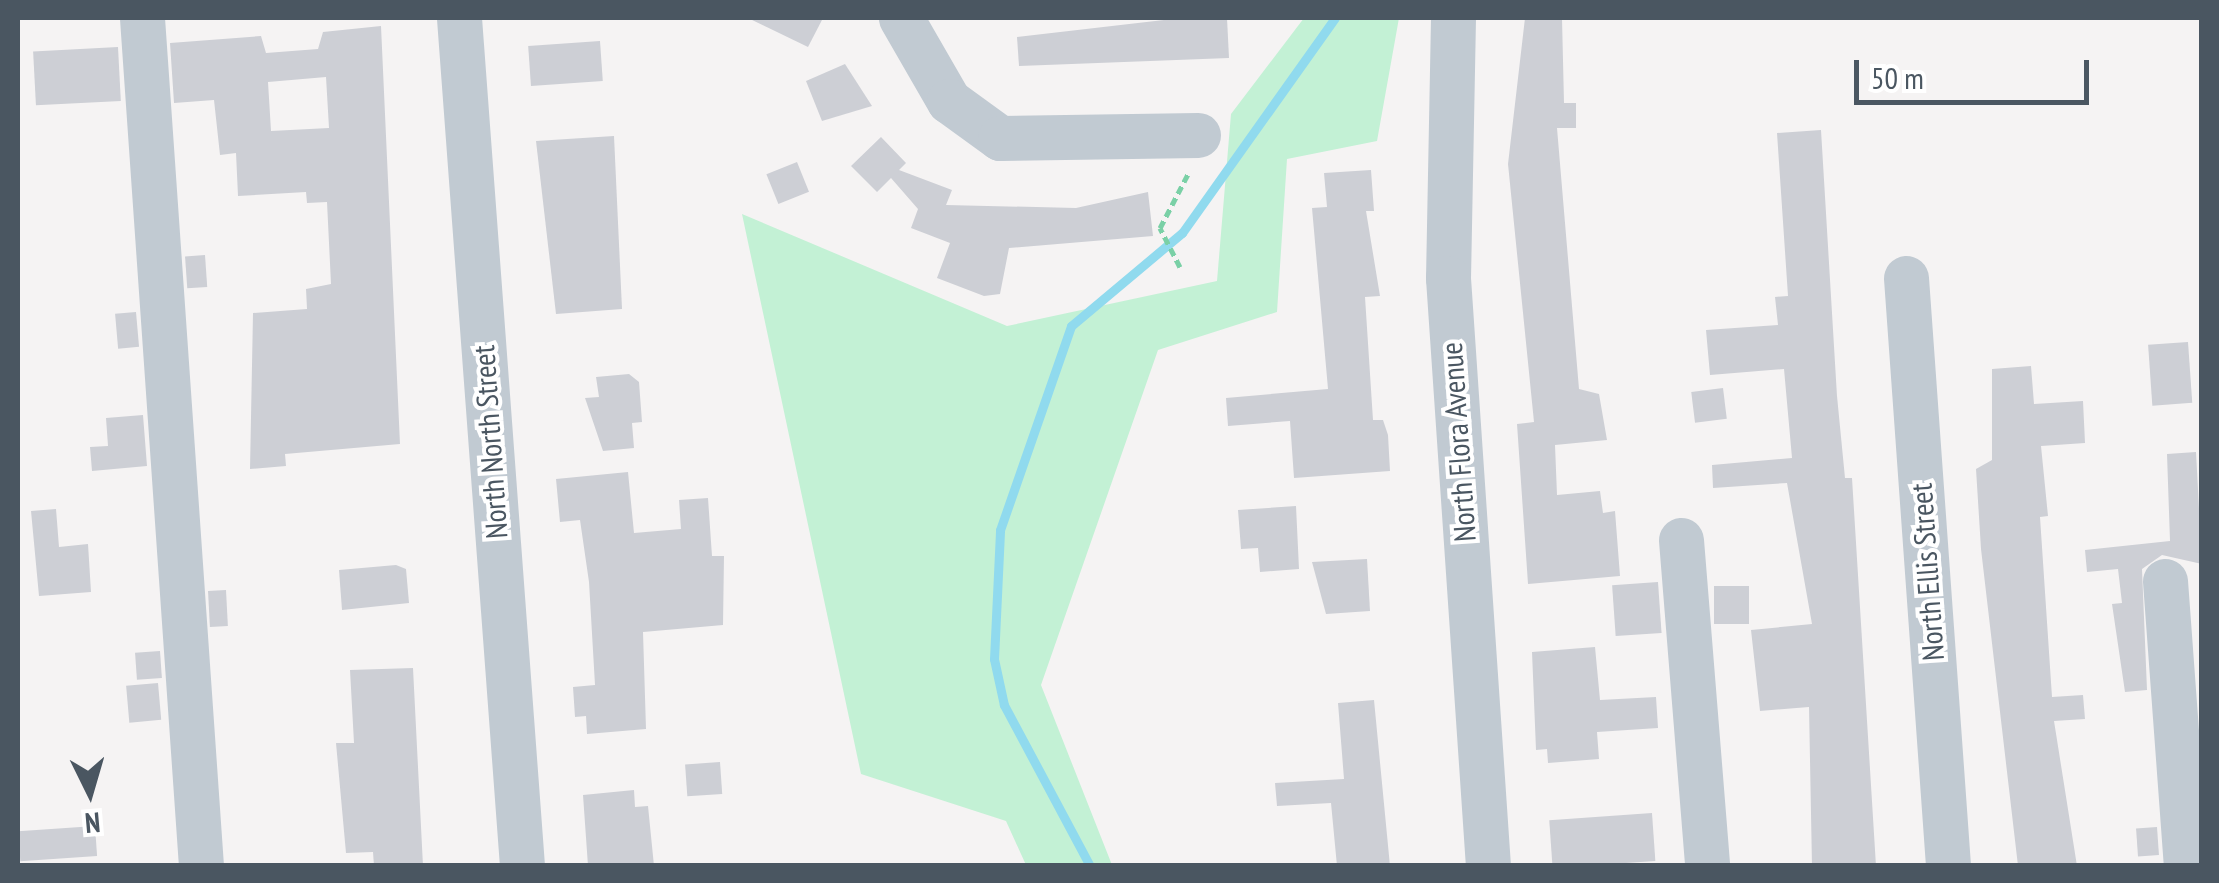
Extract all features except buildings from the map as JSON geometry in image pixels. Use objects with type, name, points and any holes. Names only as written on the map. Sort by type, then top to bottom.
[{"type":"street","points":[[142,18],[201,866]]},
{"type":"street","name":"North North Street","points":[[459,18],[522,866]]},
{"type":"street","points":[[901,18],[949,101],[1000,138],[1194,136]]},
{"type":"street","name":"North Flora Avenue","points":[[1452,18],[1448,278],[1488,866]]},
{"type":"street","name":"North Ellis Street","points":[[1906,278],[1948,866]]},
{"type":"street","points":[[1681,540],[1707,866]]},
{"type":"street","points":[[2165,581],[2186,866]]},
{"type":"path","points":[[1179,265],[1160,228],[1187,185],[1194,136]]},
{"type":"green space","points":[[1304,18],[1399,18],[1377,141],[1287,159],[1277,312],[1158,350],[1041,685],[1112,865],[1026,865],[1006,821],[861,774],[742,214],[1007,326],[1217,281],[1231,114]]},
{"type":"waterway","points":[[1090,866],[1004,705],[994,659],[1000,530],[1071,326],[1182,233],[1335,18]]}]
